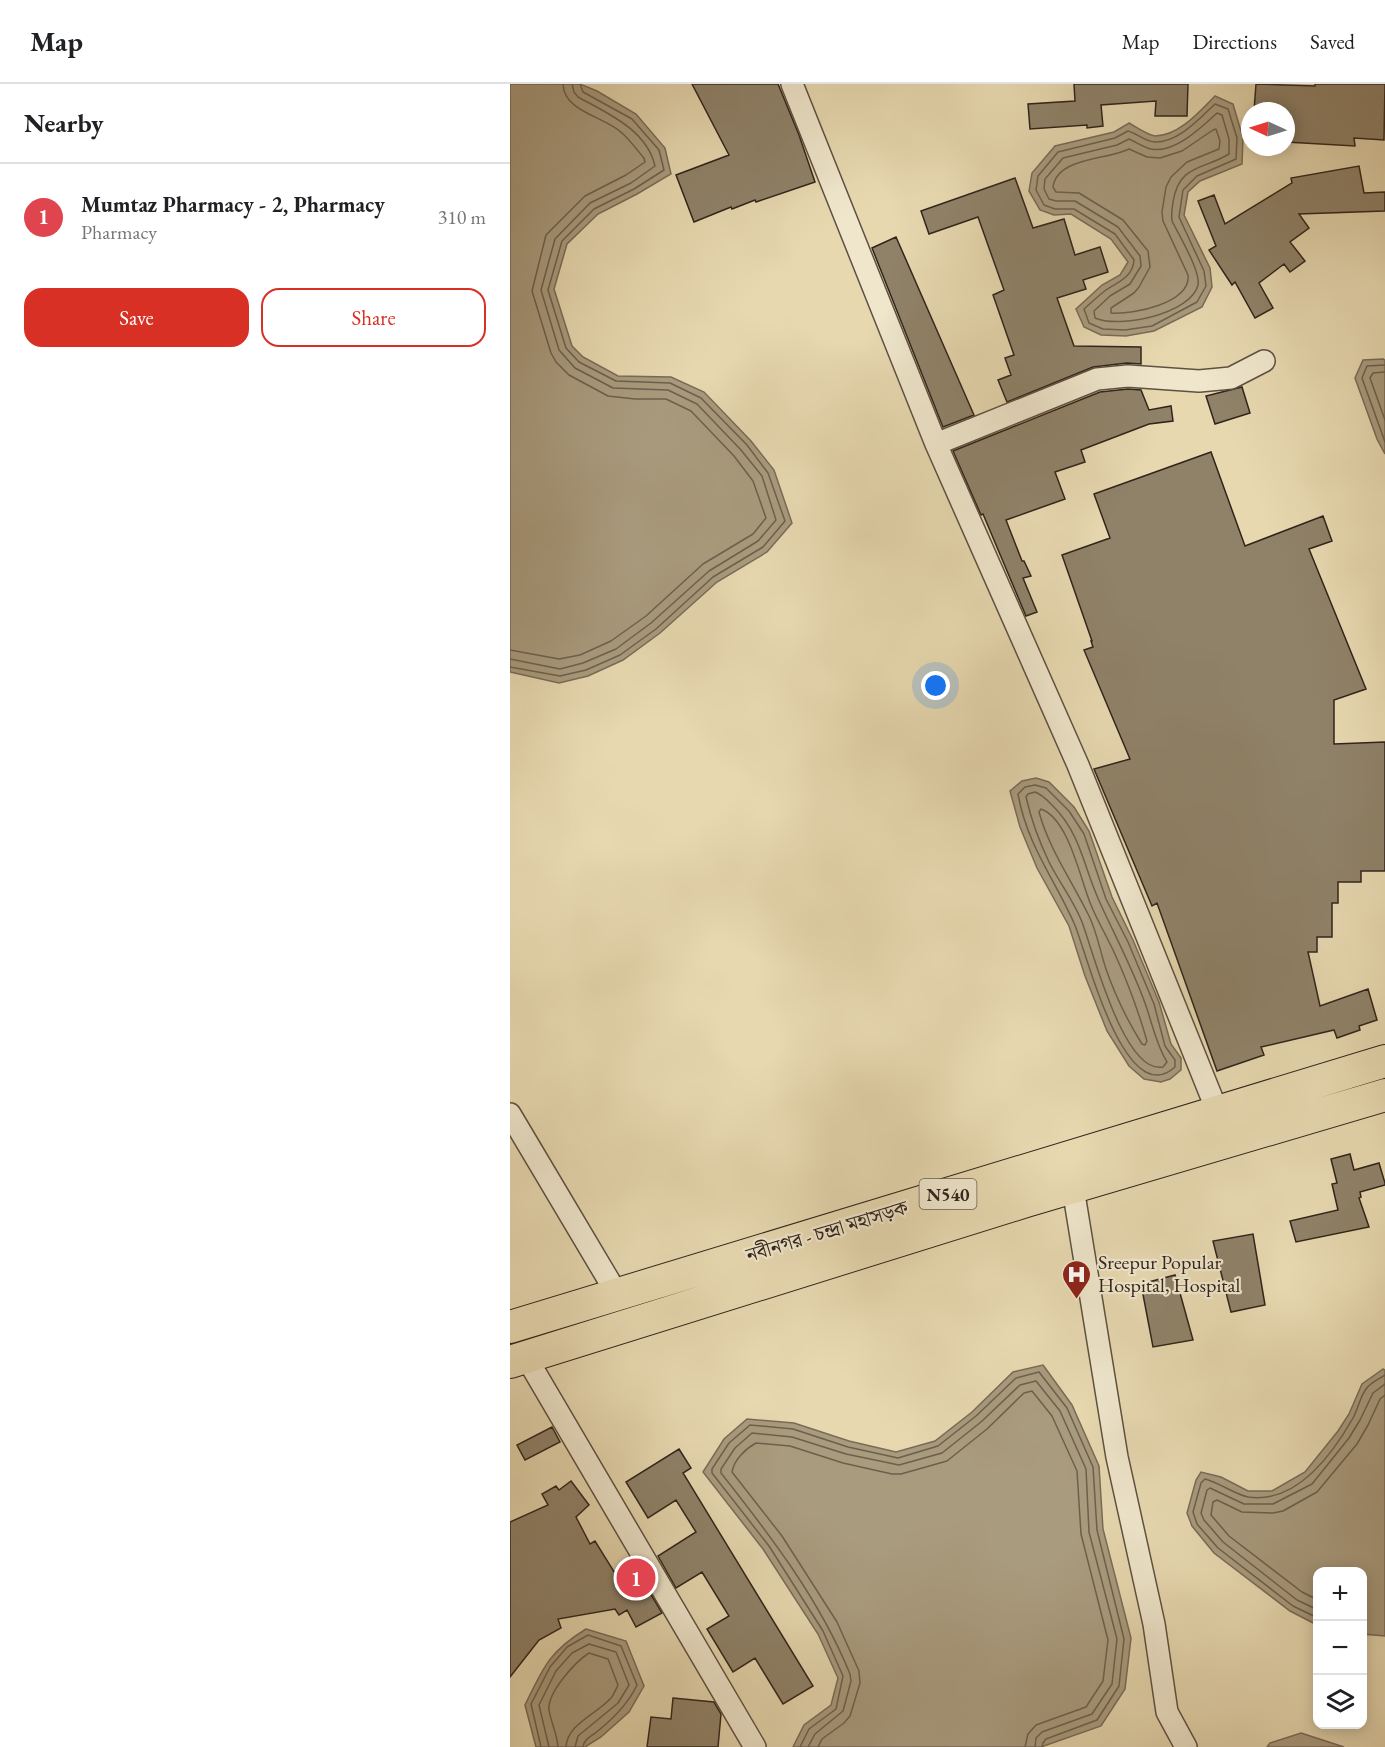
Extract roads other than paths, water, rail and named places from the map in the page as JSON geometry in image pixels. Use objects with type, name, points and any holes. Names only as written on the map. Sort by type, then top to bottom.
[{"type":"highway","name":"নবীনগর - চন্দ্রা মহাসড়ক","points":[[510,1327],[1218,1113],[1385,1060]]},
{"type":"highway","name":"নবীনগর - চন্দ্রা মহাসড়ক","points":[[518,1359],[1073,1188],[1385,1095]]},
{"type":"street","points":[[792,84],[936,444],[1078,765],[1218,1113]]},
{"type":"street","points":[[936,444],[1097,379],[1128,376],[1199,381],[1231,378],[1264,361]]},
{"type":"street","points":[[510,1114],[617,1294]]},
{"type":"street","points":[[1073,1188],[1115,1446],[1154,1624],[1167,1712],[1186,1747]]},
{"type":"street","points":[[518,1359],[755,1747]]},
{"type":"water","points":[[510,84],[580,84],[597,91],[636,114],[665,148],[671,174],[598,214],[567,244],[554,289],[572,346],[583,357],[618,376],[671,377],[704,392],[751,441],[774,470],[792,523],[767,552],[717,582],[660,633],[623,660],[588,676],[559,683],[510,672]]},
{"type":"water","points":[[1215,96],[1233,104],[1241,131],[1242,156],[1242,164],[1200,181],[1188,192],[1184,215],[1210,268],[1212,287],[1202,307],[1154,331],[1126,336],[1101,335],[1084,327],[1076,309],[1102,285],[1120,275],[1128,262],[1111,239],[1071,214],[1054,215],[1040,210],[1029,191],[1032,173],[1055,146],[1114,132],[1129,123],[1145,133],[1155,136],[1164,135],[1181,127]]},
{"type":"water","points":[[1363,360],[1385,360],[1385,454],[1377,439],[1355,378]]},
{"type":"water","points":[[1036,778],[1049,782],[1074,807],[1089,831],[1112,897],[1159,1002],[1171,1044],[1181,1058],[1181,1070],[1170,1079],[1161,1082],[1144,1079],[1129,1066],[1107,1031],[1085,976],[1069,926],[1037,868],[1020,827],[1010,791],[1022,781]]},
{"type":"water","points":[[1043,1365],[1072,1405],[1099,1466],[1103,1529],[1131,1638],[1125,1689],[1101,1726],[1041,1747],[793,1747],[804,1725],[831,1705],[838,1678],[818,1634],[763,1549],[703,1472],[724,1439],[747,1419],[794,1423],[849,1441],[896,1452],[935,1441],[972,1412],[1013,1372]]},
{"type":"water","points":[[1383,1369],[1385,1370],[1385,1636],[1367,1634],[1367,1567],[1313,1567],[1313,1623],[1290,1611],[1214,1553],[1192,1526],[1187,1513],[1196,1480],[1201,1472],[1221,1477],[1248,1491],[1272,1491],[1305,1472],[1338,1431],[1349,1414],[1362,1384]]},
{"type":"water","points":[[586,1629],[626,1641],[644,1686],[629,1712],[601,1737],[585,1747],[536,1747],[525,1705],[537,1680],[555,1653]]},
{"type":"water","points":[[1301,1733],[1344,1747],[1267,1747],[1270,1743]]},
{"type":"place","name":"Sreepur Popular Hospital, Hospital","points":[[1077,1300]]},
{"type":"place","name":"Mumtaz Pharmacy - 2, Pharmacy","points":[[636,1578]]}]
